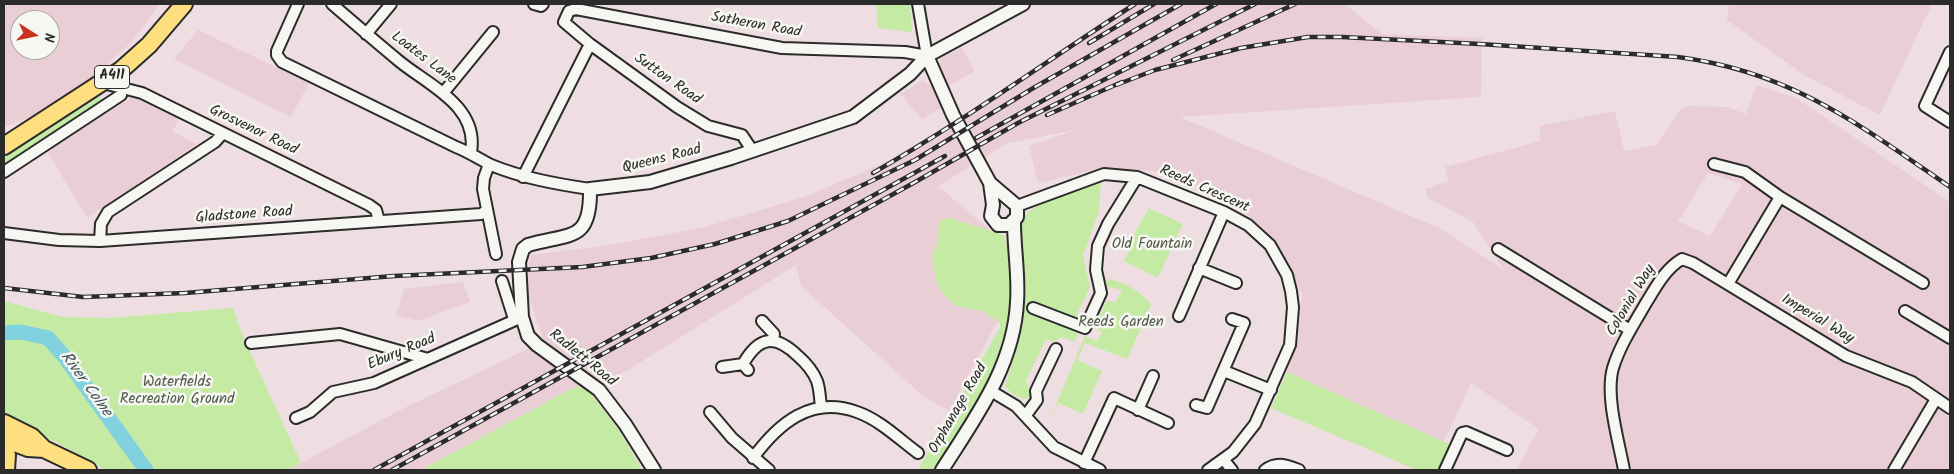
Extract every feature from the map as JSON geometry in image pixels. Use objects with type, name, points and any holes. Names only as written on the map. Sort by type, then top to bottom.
[{"type":"main road","name":"A411","points":[[4,146],[103,83],[149,45],[184,4]]},
{"type":"main road","name":"A411","points":[[4,139],[26,133]]},
{"type":"main road","points":[[4,423],[32,437],[44,450]]},
{"type":"main road","points":[[4,439],[28,448],[44,450],[88,470]]},
{"type":"main road","points":[[4,446],[6,470]]},
{"type":"street","name":"Queens Road","points":[[298,4],[277,51],[282,62],[456,147],[470,152],[489,164],[523,177],[590,189],[650,182],[853,117],[910,74],[927,56],[1023,4]]},
{"type":"street","name":"Loates Lane","points":[[332,4],[407,67],[444,92],[467,123],[472,140],[470,152]]},
{"type":"street","points":[[366,34],[392,4]]},
{"type":"street","points":[[918,4],[927,56]]},
{"type":"street","name":"Sotheron Road","points":[[568,26],[564,22],[566,17],[569,11],[576,8],[782,48],[905,52],[927,56]]},
{"type":"street","name":"Sutton Road","points":[[568,26],[677,108],[708,126],[742,136],[752,150]]},
{"type":"street","points":[[444,92],[493,32]]},
{"type":"street","points":[[523,177],[590,44]]},
{"type":"street","points":[[1950,52],[1925,106],[1950,122]]},
{"type":"street","name":"Orphanage Road","points":[[927,56],[953,115],[990,182],[1012,203],[1017,218],[1008,224],[998,225],[991,216],[993,205],[990,182]]},
{"type":"street","name":"Grosvenor Road","points":[[103,83],[142,93],[375,208],[379,221]]},
{"type":"street","points":[[4,172],[121,95]]},
{"type":"street","points":[[100,241],[101,224],[108,212],[214,142],[222,133]]},
{"type":"street","points":[[489,164],[483,183],[486,211],[496,254]]},
{"type":"street","points":[[1714,164],[1745,172],[1780,197],[1923,283]]},
{"type":"street","name":"Reeds Crescent","points":[[1012,203],[1104,174],[1138,177],[1224,212],[1274,241],[1287,275],[1293,307],[1290,345],[1255,424],[1244,440],[1224,460],[1208,470]]},
{"type":"street","points":[[1033,308],[1085,328],[1101,293],[1096,270],[1098,246],[1108,224],[1138,177]]},
{"type":"street","name":"Radlett Road","points":[[590,189],[590,214],[584,227],[575,233],[528,245],[521,251],[519,262],[518,318],[537,345],[593,385],[608,400],[654,470]]},
{"type":"street","points":[[1728,284],[1780,197]]},
{"type":"street","points":[[993,205],[997,201],[1012,203]]},
{"type":"street","name":"Gladstone Road","points":[[4,233],[59,240],[100,241],[481,214],[486,211]]},
{"type":"street","points":[[1179,316],[1224,212]]},
{"type":"street","name":"Orphanage Road","points":[[942,470],[991,391],[1009,350],[1015,320],[1018,277],[1014,246],[1008,224]]},
{"type":"street","points":[[1498,249],[1630,330]]},
{"type":"street","name":"Imperial Way","points":[[1671,266],[1682,259],[1693,263],[1846,356],[1912,382],[1950,408]]},
{"type":"street","name":"Colonial Way","points":[[1624,470],[1613,409],[1613,369],[1630,330],[1671,266]]},
{"type":"street","points":[[1199,268],[1236,283]]},
{"type":"street","points":[[502,281],[518,318]]},
{"type":"street","points":[[1905,311],[1950,338]]},
{"type":"street","name":"Ebury Road","points":[[296,418],[310,412],[334,392],[374,383],[518,318]]},
{"type":"street","points":[[1196,405],[1207,408],[1224,371],[1244,323],[1232,319]]},
{"type":"street","points":[[762,321],[774,334],[773,341]]},
{"type":"street","points":[[251,343],[340,334],[428,359]]},
{"type":"street","points":[[722,367],[745,367],[756,345],[773,341],[790,348],[807,365],[817,382],[821,408]]},
{"type":"street","points":[[1026,415],[1037,400],[1036,392],[1056,349]]},
{"type":"street","points":[[1224,371],[1271,390]]},
{"type":"street","points":[[1138,410],[1154,376]]},
{"type":"street","points":[[991,391],[1016,406],[1026,415],[1045,440],[1054,447],[1100,470]]},
{"type":"street","points":[[1084,463],[1114,398],[1168,424]]},
{"type":"street","points":[[1894,470],[1936,399]]},
{"type":"street","points":[[753,458],[771,434],[785,422],[803,413],[821,408],[857,412],[876,422],[918,452]]},
{"type":"street","points":[[710,412],[732,438],[768,470]]},
{"type":"street","points":[[1445,470],[1462,433],[1466,432],[1507,450]]},
{"type":"street","points":[[1224,460],[1232,470]]},
{"type":"street","points":[[1265,470],[1271,466],[1284,464],[1299,470]]},
{"type":"shaded area","points":[[4,4],[160,4],[131,43],[95,75],[42,113],[4,127]]},
{"type":"shaded area","points":[[1129,4],[1345,4],[1382,34],[1482,38],[1481,97],[1180,117],[1439,228],[1503,269],[1473,222],[1428,198],[1425,189],[1448,181],[1445,167],[1540,141],[1540,126],[1615,111],[1624,151],[1656,145],[1681,109],[1687,106],[1727,107],[1746,114],[1756,85],[1796,98],[1950,202],[1950,470],[1516,470],[1539,429],[1471,383],[1444,442],[1287,372],[1294,350],[1302,294],[1280,249],[1266,231],[1248,215],[1172,172],[1103,168],[1038,183],[1029,146],[1076,130],[1008,143],[938,186],[992,232],[1000,317],[949,411],[922,395],[801,286],[796,265],[620,375],[571,389],[421,470],[288,470],[402,409],[530,348],[542,336],[527,292],[530,255],[609,245],[701,228],[804,197],[889,161],[951,124]],"holes":[[[1708,173],[1742,184],[1704,246],[1709,236],[1678,221]]]},
{"type":"shaded area","points":[[1729,4],[1932,4],[1880,115],[1804,75],[1727,20]]},
{"type":"shaded area","points":[[198,30],[309,83],[291,117],[174,59]]},
{"type":"shaded area","points":[[962,48],[975,71],[948,86],[939,63],[942,58]]},
{"type":"shaded area","points":[[923,80],[933,88],[941,108],[922,119],[900,94]]},
{"type":"shaded area","points":[[134,96],[179,118],[173,132],[197,144],[87,218],[47,151]]},
{"type":"shaded area","points":[[463,282],[470,302],[418,321],[396,315],[404,289]]},
{"type":"green space","points":[[876,4],[910,4],[912,32],[878,28]]},
{"type":"green space","points":[[99,97],[103,99],[104,104],[4,168],[4,155]]},
{"type":"green space","points":[[1101,180],[1099,211],[1083,256],[1090,287],[1077,314],[1084,318],[1075,342],[1061,337],[1054,342],[1046,339],[1026,381],[1031,395],[1029,399],[1019,397],[1005,386],[1018,344],[1026,292],[1021,224],[1023,216],[1045,201]]},
{"type":"green space","name":"Old Fountain","points":[[1149,208],[1183,224],[1158,278],[1124,261],[1132,244],[1129,243]]},
{"type":"green space","points":[[950,218],[1004,235],[1010,259],[1011,301],[1000,359],[971,412],[935,470],[918,470],[1000,328],[1000,323],[984,312],[956,306],[943,294],[937,284],[932,256],[938,241],[939,221]]},
{"type":"green space","name":"Reeds Garden","points":[[1102,279],[1108,279],[1129,286],[1142,295],[1151,305],[1127,359],[1085,343],[1077,360],[1102,371],[1083,414],[1058,403],[1050,419],[1085,336],[1097,341],[1102,332],[1094,327],[1107,300],[1115,303],[1122,290],[1103,286]]},
{"type":"green space","name":"Waterfields Recreation Ground","points":[[4,301],[62,317],[110,318],[233,308],[243,336],[301,463],[288,470],[106,470],[4,416]]},
{"type":"green space","points":[[1287,372],[1451,445],[1439,470],[1417,470],[1271,408]]},
{"type":"green space","points":[[584,385],[619,430],[642,470],[421,470],[571,389]]},
{"type":"waterway","name":"River Colne","points":[[4,333],[21,332],[48,338],[64,356],[146,470]]},
{"type":"railway","points":[[873,173],[973,111],[1135,4]]},
{"type":"railway","points":[[1089,43],[1154,4]]},
{"type":"railway","points":[[4,288],[83,297],[185,293],[394,276],[582,267],[651,258],[715,244],[788,221],[915,160],[1035,87],[1181,4]]},
{"type":"railway","points":[[976,138],[1216,4]]},
{"type":"railway","points":[[392,470],[917,181],[1018,123],[1255,4]]},
{"type":"railway","points":[[1173,60],[1295,4]]},
{"type":"railway","points":[[1116,85],[1155,70],[1241,48],[1308,37],[1480,44],[1678,57],[1719,64],[1790,88],[1854,122],[1950,187]]},
{"type":"railway","points":[[1047,115],[1122,82]]},
{"type":"railway","points":[[374,470],[945,156]]}]
